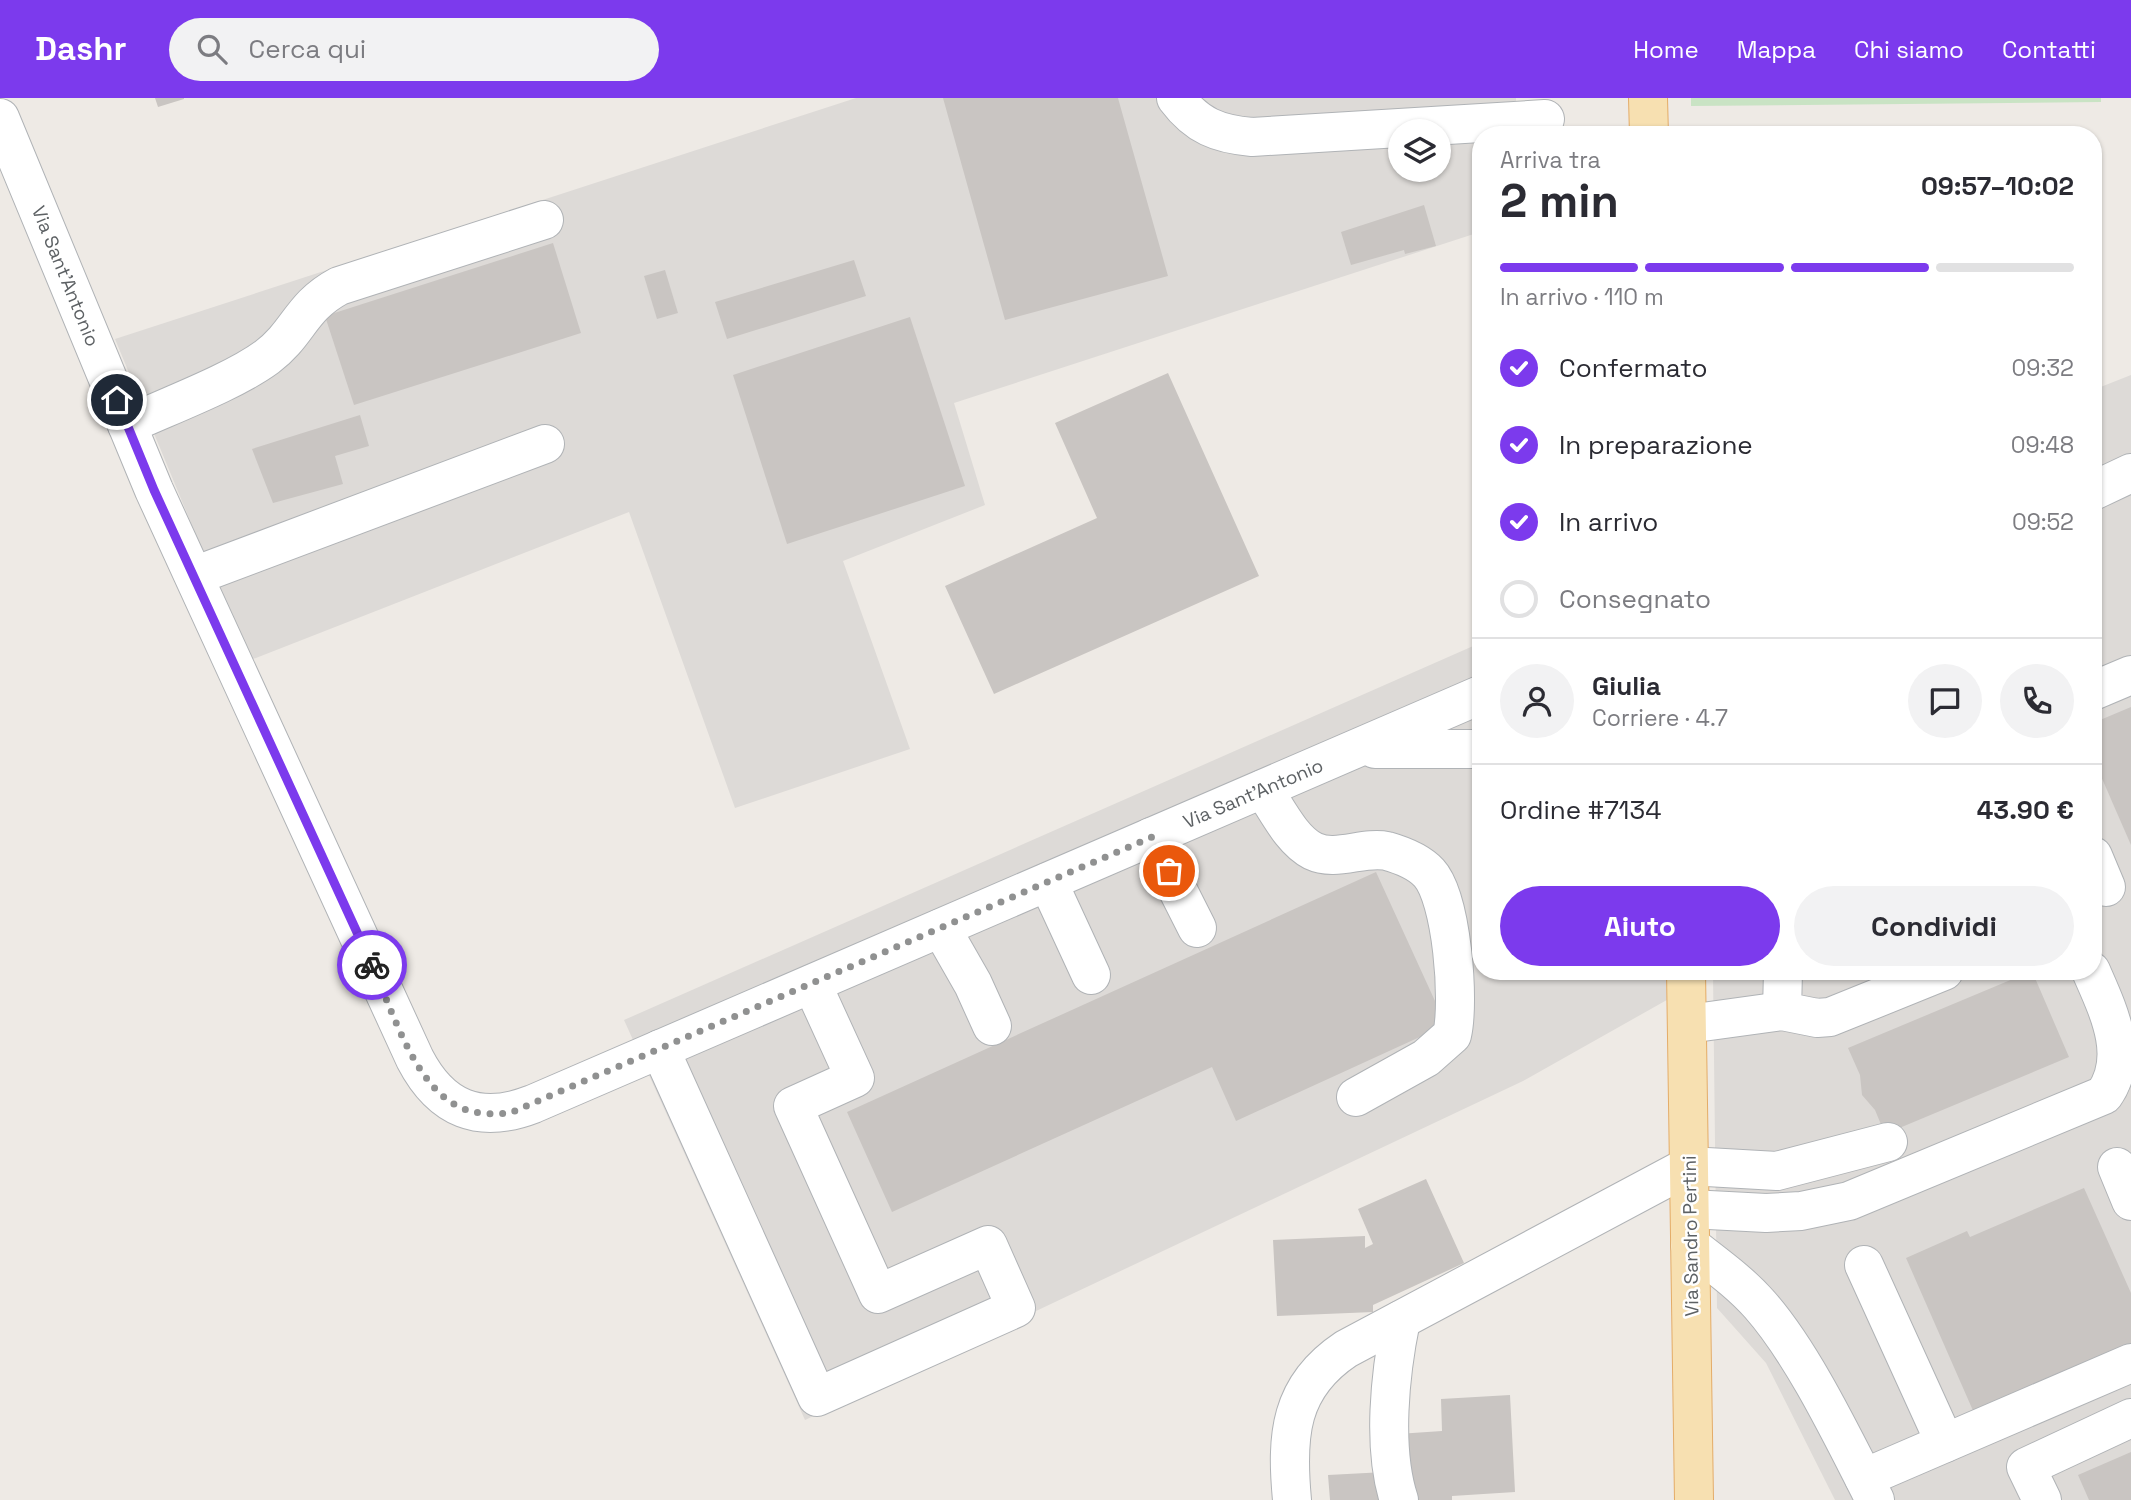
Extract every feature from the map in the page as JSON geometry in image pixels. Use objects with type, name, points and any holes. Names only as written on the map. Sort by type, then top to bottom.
[{"type":"main road","points":[[1648,98],[1649,126]]},
{"type":"main road","name":"Via Sandro Pertini","points":[[1686,980],[1694,1500]]},
{"type":"street","points":[[1176,98],[1200,124],[1216,131],[1252,137],[1545,117]]},
{"type":"street","name":"Via Sant'Antonio","points":[[0,118],[127,425],[415,1059],[426,1080],[442,1097],[463,1109],[486,1114],[510,1113],[1472,698]]},
{"type":"street","points":[[127,425],[264,359],[288,337],[313,303],[339,286],[544,220]]},
{"type":"street","points":[[194,576],[545,444]]},
{"type":"street","points":[[2102,487],[2131,473]]},
{"type":"street","points":[[2102,687],[2131,675]]},
{"type":"street","name":"Via Sant'Antonio","points":[[1352,750],[1438,746],[1472,748]]},
{"type":"street","points":[[1264,789],[1294,834],[1311,850],[1325,855],[1368,850],[1393,853],[1423,869],[1437,886],[1448,928],[1457,996],[1452,1035],[1426,1059],[1356,1097]]},
{"type":"street","points":[[1152,837],[1197,928]]},
{"type":"street","points":[[1048,882],[1091,975]]},
{"type":"street","points":[[941,928],[973,984],[992,1026]]},
{"type":"street","points":[[1782,1011],[1783,980]]},
{"type":"street","points":[[1688,1024],[1782,1011],[1830,1017],[1922,980]]},
{"type":"street","points":[[1690,1227],[1766,1213],[1801,1211],[1849,1201],[2104,1096],[2120,1074],[2122,1059],[2115,1027],[2095,980]]},
{"type":"street","points":[[660,1049],[817,1397],[1016,1308],[988,1245],[878,1294],[793,1105],[855,1078],[812,984]]},
{"type":"street","points":[[1292,1500],[1291,1444],[1298,1404],[1305,1388],[1329,1360],[1689,1166],[1777,1171],[1888,1142]]},
{"type":"street","points":[[1690,1227],[1760,1304],[1820,1396],[1869,1489],[1945,1443],[2131,1363]]},
{"type":"street","points":[[1864,1265],[1945,1443]]},
{"type":"street","points":[[1399,1500],[1392,1461],[1390,1421],[1394,1351],[1401,1320]]},
{"type":"street","points":[[2042,1500],[2026,1467],[2131,1418]]},
{"type":"shaded area","points":[[856,98],[1516,98],[1516,126],[1472,126],[1472,235],[954,403],[985,505],[843,561],[910,749],[735,808],[629,512],[248,661],[115,339]]},
{"type":"shaded area","points":[[2131,375],[2131,1500],[1835,1500],[1766,1363],[1717,1308],[1713,980],[2102,980],[2102,386]]},
{"type":"shaded area","points":[[1472,647],[1472,980],[1702,980],[1523,1081],[805,1420],[624,1020]]},
{"type":"green space","points":[[1691,98],[2101,98],[2101,102],[1691,106]]},
{"type":"building","points":[[155,98],[184,98],[184,99],[158,107]]},
{"type":"building","points":[[943,98],[1118,98],[1168,276],[1005,320]]},
{"type":"building","points":[[1424,205],[1436,246],[1405,254],[1404,250],[1351,265],[1341,232]]},
{"type":"building","points":[[553,243],[581,333],[354,405],[325,316]]},
{"type":"building","points":[[854,260],[866,296],[727,339],[715,302]]},
{"type":"building","points":[[665,270],[678,313],[657,319],[644,276]]},
{"type":"building","points":[[910,317],[965,486],[787,544],[733,375]]},
{"type":"building","points":[[1168,373],[1259,576],[994,694],[945,586],[1097,518],[1055,423]]},
{"type":"building","points":[[360,415],[369,446],[335,456],[343,484],[273,503],[252,449]]},
{"type":"building","points":[[2131,707],[2131,845],[2102,779],[2102,719]]},
{"type":"building","points":[[1376,872],[1446,1025],[1236,1121],[1212,1067],[892,1212],[847,1112]]},
{"type":"building","points":[[2010,980],[2036,980],[2069,1057],[1885,1134],[1875,1110],[1862,1095],[1860,1075],[1848,1048]]},
{"type":"building","points":[[1426,1179],[1464,1263],[1373,1305],[1373,1312],[1277,1316],[1273,1240],[1365,1236],[1365,1248],[1373,1244],[1358,1209]]},
{"type":"building","points":[[2084,1188],[2131,1293],[2131,1347],[1978,1422],[1906,1258],[1967,1231],[1970,1237]]},
{"type":"building","points":[[1510,1395],[1515,1492],[1452,1496],[1452,1500],[1330,1500],[1328,1475],[1385,1472],[1383,1435],[1442,1431],[1441,1399]]},
{"type":"building","points":[[2131,1452],[2131,1500],[2089,1500],[2078,1475]]},
{"type":"way so far","points":[[372,965],[426,1080],[442,1097],[463,1109],[486,1114],[510,1113],[1152,837],[1169,871]]},
{"type":"route","points":[[117,400],[154,490],[372,965]]}]
